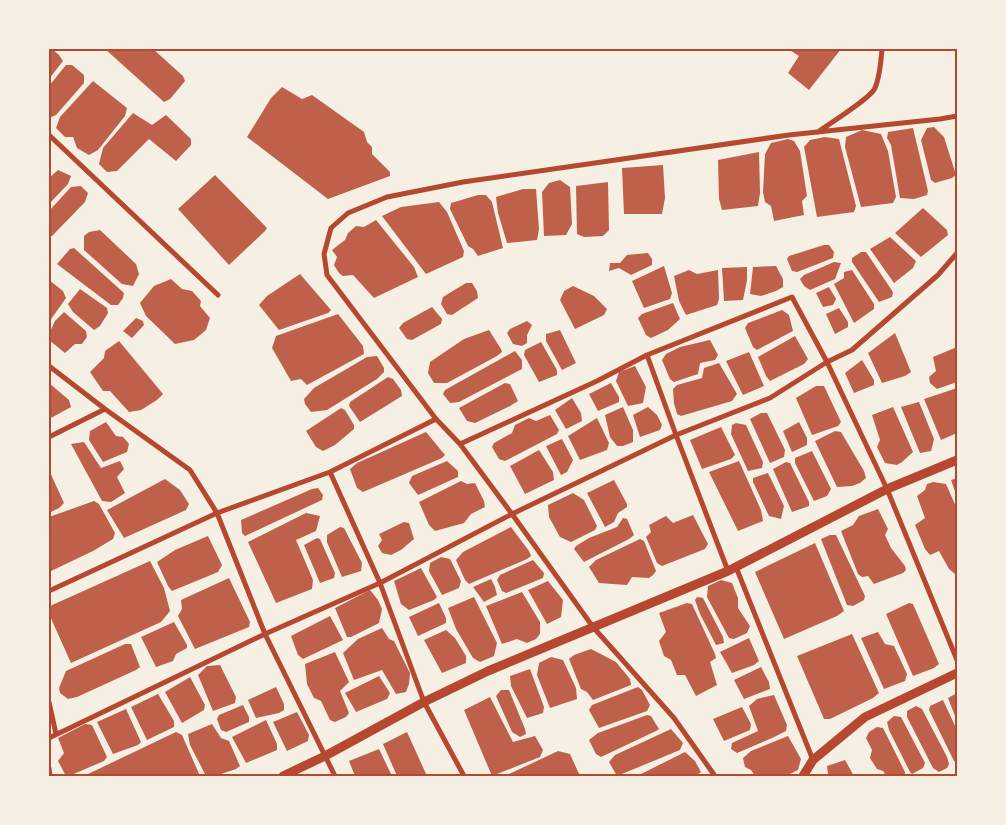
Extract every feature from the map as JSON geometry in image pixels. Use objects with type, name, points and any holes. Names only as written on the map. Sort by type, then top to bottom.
[{"type":"street","points":[[817,132],[846,113],[874,90],[880,71],[882,49]]},
{"type":"street","points":[[715,776],[674,718],[593,627],[460,444],[436,419],[327,275],[324,254],[331,228],[348,213],[387,197],[463,182],[789,135],[957,116]]},
{"type":"street","points":[[49,135],[218,295]]},
{"type":"street","points":[[49,738],[265,634],[380,584],[512,514],[676,435],[770,398],[827,362],[852,350],[938,275],[957,253]]},
{"type":"street","points":[[460,444],[597,381],[648,355],[792,297],[827,362],[887,488],[957,660]]},
{"type":"street","points":[[648,355],[676,435],[813,760]]},
{"type":"street","points":[[49,366],[190,470],[217,513],[265,634],[335,776]]},
{"type":"street","points":[[49,437],[105,409]]},
{"type":"street","points":[[49,591],[217,513],[330,472],[436,419]]},
{"type":"street","points":[[283,776],[326,756],[424,702],[488,671],[732,569],[887,488],[957,460]]},
{"type":"street","points":[[330,472],[380,584],[424,702],[464,776]]},
{"type":"street","points":[[803,776],[813,760],[865,717],[957,673]]},
{"type":"street","points":[[49,702],[56,734]]},
{"type":"street","points":[[49,768],[50,776]]},
{"type":"building","points":[[49,49],[52,49],[59,55],[63,61],[49,79]]},
{"type":"building","points":[[105,49],[153,49],[183,76],[185,81],[170,99],[164,102]]},
{"type":"building","points":[[788,49],[841,49],[809,90],[788,73],[799,56]]},
{"type":"building","points":[[66,65],[72,65],[84,75],[84,83],[56,115],[49,118],[49,86]]},
{"type":"building","points":[[93,81],[127,108],[125,116],[98,150],[89,155],[77,148],[73,137],[65,137],[56,128],[60,117]]},
{"type":"building","points":[[282,87],[302,99],[312,95],[364,132],[367,142],[372,147],[372,154],[390,172],[390,176],[328,199],[247,137],[271,98]]},
{"type":"building","points":[[133,113],[152,125],[166,115],[191,139],[191,145],[176,161],[149,139],[117,171],[107,172],[99,164],[103,148]]},
{"type":"building","points":[[934,127],[944,137],[956,175],[935,183],[931,180],[921,140],[927,128]]},
{"type":"building","points":[[913,128],[928,191],[927,195],[914,199],[900,198],[891,145],[887,138],[888,132]]},
{"type":"building","points":[[862,130],[881,134],[888,151],[896,197],[893,203],[861,207],[845,147],[846,137]]},
{"type":"building","points":[[825,137],[839,139],[856,206],[854,212],[817,217],[804,147],[810,140]]},
{"type":"building","points":[[788,139],[794,141],[800,151],[807,196],[802,201],[804,215],[774,221],[771,206],[765,202],[763,192],[765,154],[771,143]]},
{"type":"building","points":[[759,152],[760,193],[758,206],[722,210],[719,199],[718,160]]},
{"type":"building","points":[[663,165],[665,198],[662,214],[624,214],[622,168]]},
{"type":"building","points":[[58,170],[71,176],[68,184],[49,204],[49,178]]},
{"type":"building","points":[[215,175],[267,228],[229,265],[178,209]]},
{"type":"building","points":[[560,180],[570,187],[572,224],[566,235],[544,236],[542,192],[549,183]]},
{"type":"building","points":[[608,182],[609,230],[603,236],[584,237],[577,234],[576,186]]},
{"type":"building","points":[[81,186],[88,193],[85,202],[52,236],[49,236],[49,211],[71,187]]},
{"type":"building","points":[[523,189],[536,189],[539,229],[537,240],[507,243],[498,213],[496,197]]},
{"type":"building","points":[[478,195],[486,195],[492,202],[503,248],[478,256],[468,246],[450,209],[451,203]]},
{"type":"building","points":[[439,202],[447,212],[464,251],[463,257],[426,274],[382,216],[401,207]]},
{"type":"building","points":[[923,208],[947,230],[948,235],[921,257],[895,233]]},
{"type":"building","points":[[376,220],[414,267],[418,277],[374,298],[353,275],[343,276],[339,273],[334,265],[337,257],[332,250],[345,240],[348,233],[356,226],[364,227]]},
{"type":"building","points":[[100,230],[136,264],[139,274],[133,286],[122,284],[84,250],[84,236],[89,232]]},
{"type":"building","points":[[890,237],[916,261],[913,268],[894,283],[870,249]]},
{"type":"building","points":[[829,245],[834,252],[833,258],[797,272],[792,271],[787,259],[789,256]]},
{"type":"building","points":[[74,248],[124,293],[118,305],[111,305],[57,264],[70,249]]},
{"type":"building","points":[[861,252],[866,252],[893,292],[892,297],[879,302],[852,262],[852,258]]},
{"type":"building","points":[[648,253],[652,259],[652,265],[631,275],[619,268],[609,271],[610,263],[620,263],[627,255]]},
{"type":"building","points":[[834,262],[841,263],[835,279],[810,290],[804,286],[800,279],[804,275]]},
{"type":"building","points":[[664,266],[672,293],[670,299],[644,308],[632,281]]},
{"type":"building","points":[[776,266],[783,279],[783,287],[761,296],[750,294],[753,267]]},
{"type":"building","points":[[747,267],[747,280],[743,300],[724,301],[722,268]]},
{"type":"building","points":[[689,270],[697,274],[718,270],[719,299],[717,305],[686,315],[679,301],[674,276]]},
{"type":"building","points":[[852,270],[874,304],[874,309],[854,323],[834,284],[844,278],[844,272]]},
{"type":"building","points":[[300,274],[331,310],[328,313],[279,330],[259,305],[267,296]]},
{"type":"building","points":[[171,279],[182,289],[192,291],[201,301],[200,306],[210,318],[206,330],[194,340],[175,344],[146,316],[140,303],[154,286]]},
{"type":"building","points":[[49,280],[63,291],[66,298],[49,322]]},
{"type":"building","points":[[466,283],[472,283],[477,291],[478,298],[452,315],[447,314],[441,304],[443,297]]},
{"type":"building","points":[[573,286],[594,296],[607,309],[604,315],[575,329],[560,300],[564,291]]},
{"type":"building","points":[[829,287],[836,299],[833,305],[823,307],[816,293]]},
{"type":"building","points":[[80,289],[107,308],[108,313],[100,326],[94,330],[73,312],[68,304]]},
{"type":"building","points":[[673,303],[680,319],[668,330],[651,338],[646,335],[638,318],[642,314]]},
{"type":"building","points":[[432,307],[442,319],[441,324],[412,340],[407,339],[399,328],[403,323]]},
{"type":"building","points":[[839,308],[848,322],[848,327],[835,334],[826,314]]},
{"type":"building","points":[[782,310],[789,315],[793,331],[757,350],[753,347],[745,328],[748,323]]},
{"type":"building","points":[[64,312],[86,331],[87,337],[82,344],[75,344],[65,353],[49,340],[49,334],[55,321]]},
{"type":"building","points":[[338,314],[363,346],[364,354],[307,385],[301,379],[291,381],[272,348],[276,336]]},
{"type":"building","points":[[136,318],[143,321],[144,325],[132,338],[123,331]]},
{"type":"building","points":[[527,321],[532,325],[527,335],[527,343],[522,346],[513,344],[507,333],[510,329]]},
{"type":"building","points":[[489,330],[502,352],[447,383],[434,383],[428,373],[430,362],[464,339]]},
{"type":"building","points":[[560,330],[576,363],[562,370],[546,341],[546,334]]},
{"type":"building","points":[[895,333],[911,372],[905,376],[882,383],[868,353]]},
{"type":"building","points":[[795,336],[808,359],[804,364],[770,381],[758,357]]},
{"type":"building","points":[[710,340],[718,355],[715,360],[700,363],[698,374],[674,382],[670,379],[662,360],[666,354],[680,347]]},
{"type":"building","points":[[119,341],[163,394],[141,410],[129,412],[110,391],[103,391],[90,372],[104,358],[105,351]]},
{"type":"building","points":[[541,342],[557,370],[557,375],[539,382],[524,355],[525,350]]},
{"type":"building","points":[[957,347],[957,382],[937,389],[930,383],[929,377],[936,371],[933,357]]},
{"type":"building","points":[[515,351],[522,360],[522,369],[459,402],[450,403],[443,394],[445,390]]},
{"type":"building","points":[[749,352],[764,386],[743,395],[726,361]]},
{"type":"building","points":[[377,356],[384,368],[384,372],[377,379],[327,410],[311,412],[304,399],[314,388],[367,357]]},
{"type":"building","points":[[862,360],[874,380],[874,385],[854,393],[845,373]]},
{"type":"building","points":[[719,363],[737,394],[732,401],[681,416],[677,414],[673,389],[677,385],[702,378],[704,368]]},
{"type":"building","points":[[635,366],[646,387],[643,403],[628,406],[616,381],[619,372]]},
{"type":"building","points":[[388,377],[393,379],[401,390],[402,396],[360,422],[349,406],[350,402]]},
{"type":"building","points":[[49,383],[69,400],[71,407],[49,419]]},
{"type":"building","points":[[505,383],[510,384],[518,401],[475,423],[467,421],[459,408]]},
{"type":"building","points":[[611,383],[619,397],[619,402],[598,411],[589,394]]},
{"type":"building","points":[[816,386],[824,386],[841,422],[838,426],[812,435],[796,398]]},
{"type":"building","points":[[957,388],[957,433],[941,440],[924,399]]},
{"type":"building","points":[[572,398],[581,413],[582,421],[566,429],[555,410]]},
{"type":"building","points":[[919,402],[934,439],[931,451],[920,453],[901,407]]},
{"type":"building","points":[[623,407],[633,430],[633,442],[617,446],[610,437],[605,415]]},
{"type":"building","points":[[648,407],[657,415],[662,425],[660,430],[640,437],[633,415]]},
{"type":"building","points":[[893,407],[913,452],[897,465],[885,463],[877,447],[880,440],[872,415]]},
{"type":"building","points":[[341,408],[345,410],[354,425],[354,429],[335,445],[323,451],[316,447],[306,431]]},
{"type":"building","points":[[761,413],[767,413],[785,450],[784,457],[770,463],[750,419]]},
{"type":"building","points":[[550,415],[559,430],[557,434],[505,461],[499,459],[492,447],[494,443],[512,433],[515,425],[529,418],[536,421]]},
{"type":"building","points":[[597,418],[609,443],[607,450],[580,460],[568,436]]},
{"type":"building","points":[[106,422],[116,436],[123,437],[129,444],[127,452],[103,462],[89,440],[90,431]]},
{"type":"building","points":[[799,422],[807,438],[807,445],[792,452],[783,431]]},
{"type":"building","points":[[736,423],[746,425],[763,462],[762,468],[748,471],[731,434],[732,425]]},
{"type":"building","points":[[721,427],[735,455],[731,459],[702,469],[690,440]]},
{"type":"building","points":[[835,431],[841,432],[864,471],[866,478],[860,483],[852,486],[837,487],[815,441]]},
{"type":"building","points":[[426,432],[445,455],[442,458],[363,492],[357,488],[350,469],[357,463]]},
{"type":"building","points":[[562,439],[573,460],[567,472],[561,475],[546,446]]},
{"type":"building","points":[[84,442],[101,468],[120,461],[124,469],[117,477],[125,493],[111,502],[102,501],[71,444]]},
{"type":"building","points":[[539,450],[553,472],[554,480],[525,494],[510,466]]},
{"type":"building","points":[[812,451],[831,489],[827,496],[814,501],[795,463],[795,458]]},
{"type":"building","points":[[447,461],[458,471],[458,477],[418,495],[409,483],[412,476]]},
{"type":"building","points":[[739,461],[761,510],[763,521],[738,531],[709,472]]},
{"type":"building","points":[[786,462],[790,463],[809,502],[809,506],[792,512],[773,469]]},
{"type":"building","points":[[49,470],[64,503],[49,513]]},
{"type":"building","points":[[768,473],[784,506],[781,519],[769,516],[753,482],[753,478]]},
{"type":"building","points":[[957,478],[957,497],[951,480]]},
{"type":"building","points":[[165,479],[180,490],[189,504],[186,510],[124,538],[107,510]]},
{"type":"building","points":[[614,480],[627,507],[618,513],[614,522],[605,527],[587,493]]},
{"type":"building","points":[[461,481],[467,484],[475,483],[485,507],[471,514],[464,523],[435,531],[429,525],[419,502]]},
{"type":"building","points":[[933,482],[946,484],[957,509],[957,573],[955,574],[949,569],[939,551],[930,555],[925,549],[915,525],[925,518],[917,496],[925,490],[927,484]]},
{"type":"building","points":[[318,488],[323,495],[322,500],[245,536],[242,533],[241,520]]},
{"type":"building","points":[[573,493],[584,500],[597,526],[595,530],[571,542],[560,537],[549,517],[548,505]]},
{"type":"building","points":[[94,501],[99,504],[115,533],[113,539],[49,572],[49,517]]},
{"type":"building","points":[[878,509],[888,529],[885,535],[891,548],[906,570],[903,573],[874,584],[868,576],[862,577],[858,574],[841,531],[853,525],[859,516]]},
{"type":"building","points":[[306,513],[320,516],[316,531],[296,540],[313,580],[312,589],[276,603],[248,542]]},
{"type":"building","points":[[693,515],[708,544],[705,549],[662,566],[657,563],[646,537],[651,532],[649,525],[666,516],[673,523]]},
{"type":"building","points":[[623,518],[627,519],[634,535],[584,562],[574,549],[576,546],[589,538],[617,527]]},
{"type":"building","points":[[404,522],[409,523],[414,539],[401,550],[391,555],[382,553],[378,546],[382,540],[379,534]]},
{"type":"building","points":[[340,527],[344,528],[362,563],[361,571],[342,577],[327,542],[327,535]]},
{"type":"building","points":[[511,527],[531,556],[469,584],[465,580],[456,560],[463,552]]},
{"type":"building","points":[[830,535],[836,535],[865,596],[864,600],[853,606],[847,605],[821,539]]},
{"type":"building","points":[[208,536],[222,565],[218,572],[172,591],[157,562],[175,550]]},
{"type":"building","points":[[317,538],[320,539],[335,573],[334,578],[320,583],[304,545]]},
{"type":"building","points":[[640,539],[644,541],[656,571],[653,575],[649,578],[632,577],[627,585],[599,583],[589,567],[596,560]]},
{"type":"building","points":[[815,543],[844,611],[837,616],[784,639],[755,572]]},
{"type":"building","points":[[441,557],[450,559],[461,581],[459,588],[442,595],[429,571],[430,563]]},
{"type":"building","points":[[533,560],[544,573],[543,578],[506,593],[502,591],[497,580],[500,575]]},
{"type":"building","points":[[150,561],[164,588],[170,611],[161,622],[71,663],[49,614],[50,606]]},
{"type":"building","points":[[421,568],[437,597],[409,610],[401,604],[394,581]]},
{"type":"building","points":[[229,578],[250,622],[249,627],[195,649],[178,616],[182,609],[181,600]]},
{"type":"building","points":[[491,579],[497,595],[484,602],[473,587]]},
{"type":"building","points":[[721,580],[732,583],[738,598],[738,608],[750,626],[747,633],[734,639],[729,638],[707,597],[708,586]]},
{"type":"building","points":[[548,581],[563,600],[561,617],[547,624],[528,590]]},
{"type":"building","points":[[370,590],[382,609],[379,623],[351,637],[347,637],[335,608]]},
{"type":"building","points":[[522,592],[540,622],[540,634],[536,639],[527,643],[517,639],[502,644],[486,606]]},
{"type":"building","points":[[474,597],[497,643],[494,656],[480,662],[473,658],[456,629],[448,608]]},
{"type":"building","points":[[697,597],[703,598],[723,637],[724,643],[716,645],[700,614],[695,600]]},
{"type":"building","points":[[439,603],[446,618],[446,623],[418,636],[409,617]]},
{"type":"building","points":[[687,603],[692,604],[716,658],[710,662],[717,685],[696,696],[685,675],[677,675],[671,660],[664,656],[659,641],[666,632],[659,613]]},
{"type":"building","points":[[909,603],[913,604],[939,664],[934,668],[913,676],[886,614]]},
{"type":"building","points":[[330,616],[343,640],[303,659],[298,655],[291,636]]},
{"type":"building","points":[[174,622],[187,648],[176,654],[173,661],[156,667],[141,637]]},
{"type":"building","points":[[382,628],[389,639],[394,641],[410,673],[406,692],[396,694],[382,670],[354,680],[343,653],[358,639]]},
{"type":"building","points":[[446,630],[455,638],[466,656],[466,663],[442,673],[424,640]]},
{"type":"building","points":[[878,632],[885,644],[894,646],[907,674],[905,681],[884,689],[861,638]]},
{"type":"building","points":[[852,634],[879,693],[873,698],[830,719],[824,719],[797,656]]},
{"type":"building","points":[[749,638],[759,661],[754,665],[732,673],[720,652]]},
{"type":"building","points":[[125,644],[131,644],[140,667],[77,697],[68,699],[60,693],[59,688],[66,671]]},
{"type":"building","points":[[591,649],[616,662],[630,679],[631,685],[593,700],[587,692],[581,689],[569,659],[574,655]]},
{"type":"building","points":[[335,652],[349,682],[340,691],[349,713],[346,717],[335,722],[330,720],[321,701],[314,698],[307,684],[305,664]]},
{"type":"building","points":[[551,657],[563,660],[576,688],[577,699],[550,708],[537,675],[539,663]]},
{"type":"building","points":[[220,665],[236,697],[235,703],[213,711],[198,675],[207,666]]},
{"type":"building","points":[[761,667],[769,682],[770,689],[744,699],[734,680]]},
{"type":"building","points":[[530,669],[544,707],[543,713],[527,718],[511,686],[510,676]]},
{"type":"building","points":[[379,676],[390,693],[387,699],[356,712],[345,693]]},
{"type":"building","points":[[190,677],[205,705],[204,710],[182,723],[165,692]]},
{"type":"building","points":[[276,687],[284,704],[284,710],[279,713],[256,718],[248,700]]},
{"type":"building","points":[[638,687],[642,690],[650,705],[647,711],[599,728],[589,710],[592,705]]},
{"type":"building","points":[[501,690],[509,690],[525,729],[526,734],[520,737],[512,732],[496,696]]},
{"type":"building","points":[[957,693],[957,721],[948,698]]},
{"type":"building","points":[[158,694],[174,721],[174,727],[147,740],[131,707]]},
{"type":"building","points":[[774,695],[787,725],[786,731],[737,753],[731,749],[732,743],[758,731],[749,706],[757,699]]},
{"type":"building","points":[[490,697],[513,742],[535,736],[543,750],[540,757],[492,776],[464,710]]},
{"type":"building","points":[[943,700],[957,730],[957,762],[954,761],[929,710],[930,706]]},
{"type":"building","points":[[243,705],[249,717],[249,722],[226,732],[221,730],[217,719],[219,715]]},
{"type":"building","points":[[916,706],[922,709],[947,757],[949,764],[947,768],[939,772],[933,768],[907,717],[907,711]]},
{"type":"building","points":[[742,707],[751,724],[750,730],[724,741],[713,719]]},
{"type":"building","points":[[126,709],[141,742],[138,745],[113,754],[97,722]]},
{"type":"building","points":[[297,712],[309,735],[308,741],[287,751],[273,722]]},
{"type":"building","points":[[647,715],[651,716],[659,729],[601,757],[596,754],[589,740],[598,733]]},
{"type":"building","points":[[894,716],[901,717],[925,763],[923,768],[912,774],[889,730],[887,722]]},
{"type":"building","points":[[266,720],[277,744],[277,750],[246,763],[232,737]]},
{"type":"building","points":[[85,724],[92,725],[107,757],[104,761],[66,776],[58,761],[64,753],[58,738]]},
{"type":"building","points":[[212,724],[221,738],[229,741],[240,766],[215,776],[206,776],[190,745],[188,734]]},
{"type":"building","points":[[877,727],[883,728],[905,772],[905,776],[886,776],[883,771],[877,769],[870,758],[872,750],[866,738],[869,732]]},
{"type":"building","points":[[671,729],[683,743],[680,750],[617,776],[609,762],[615,755]]},
{"type":"building","points":[[176,732],[182,735],[200,776],[89,776],[88,774]]},
{"type":"building","points":[[407,732],[427,776],[397,776],[383,744]]},
{"type":"building","points":[[788,736],[801,759],[798,770],[786,776],[755,776],[751,770],[745,767],[743,758],[751,751]]},
{"type":"building","points":[[379,749],[392,776],[355,776],[349,761]]},
{"type":"building","points":[[558,751],[570,754],[580,776],[505,776]]},
{"type":"building","points":[[685,752],[695,761],[701,772],[696,776],[637,776]]},
{"type":"building","points":[[845,760],[854,776],[828,776],[827,766]]}]
